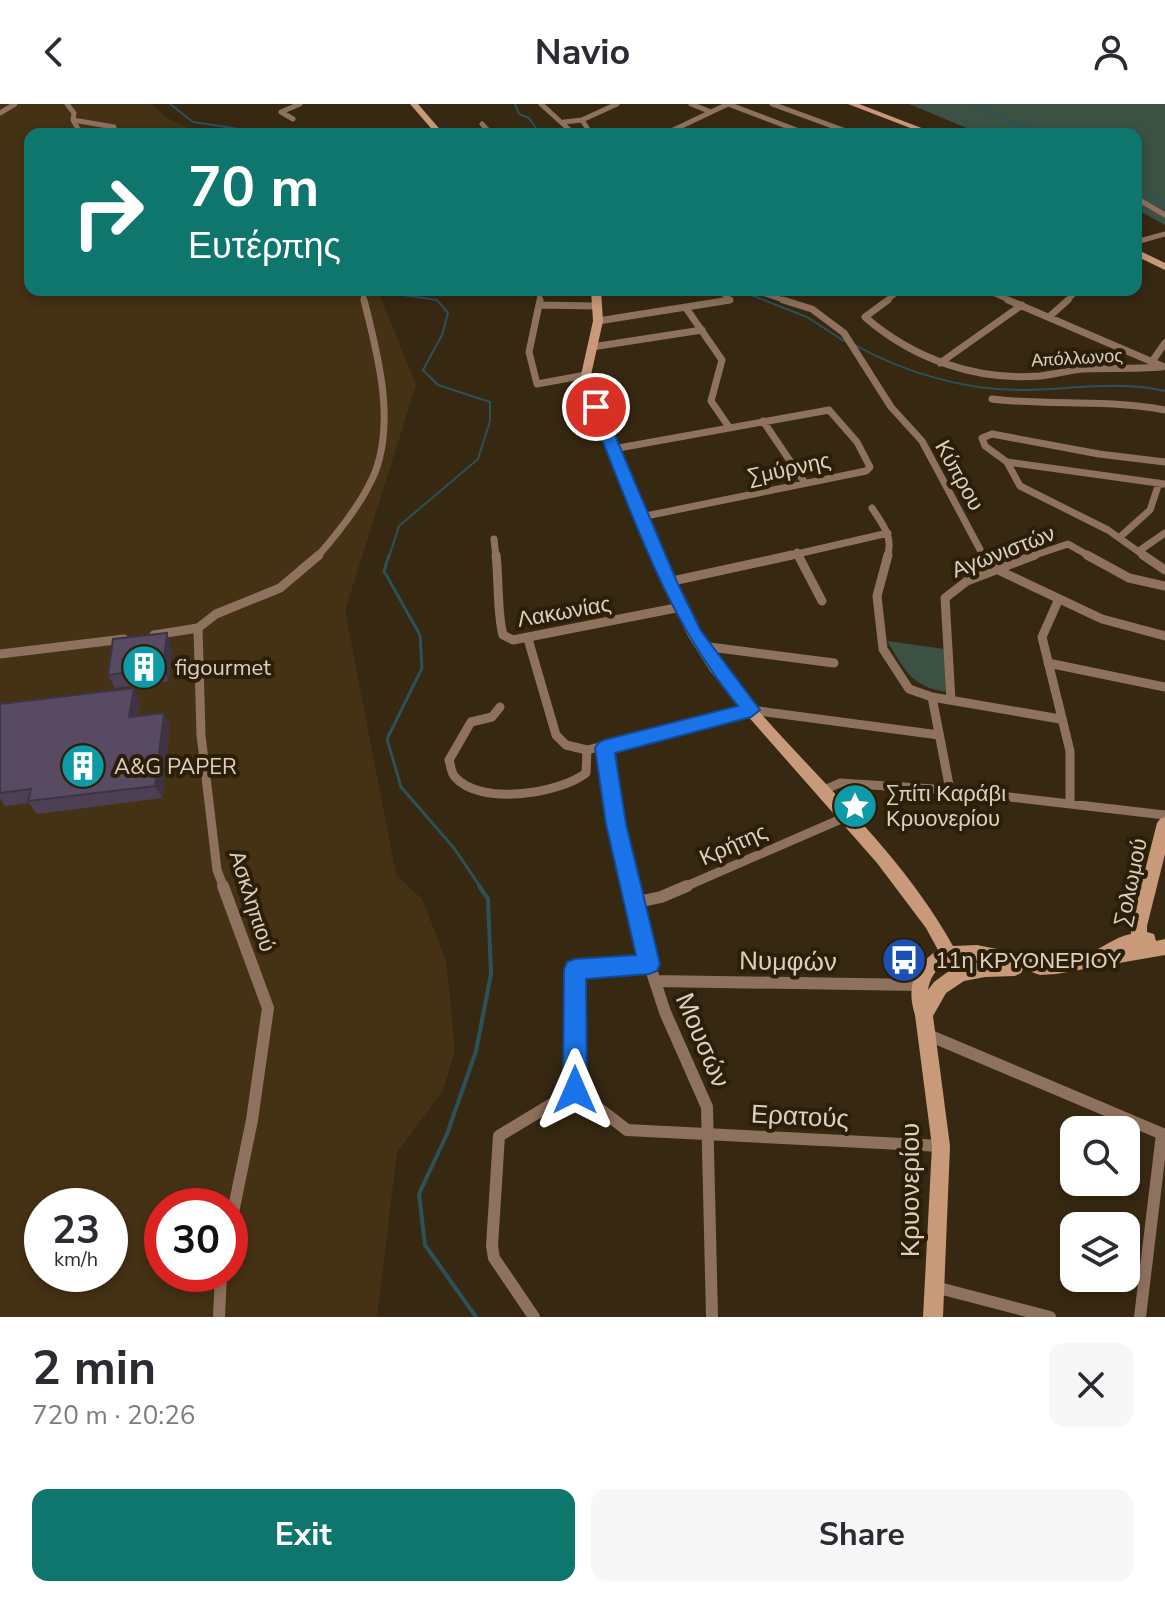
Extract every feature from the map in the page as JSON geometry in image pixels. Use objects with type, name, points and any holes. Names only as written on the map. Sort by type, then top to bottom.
[{"type":"street","points":[[0,113],[15,104]]},
{"type":"street","points":[[67,104],[74,113],[73,120],[78,128]]},
{"type":"street","points":[[293,119],[281,112],[300,104]]},
{"type":"street","points":[[414,104],[435,128]]},
{"type":"street","points":[[541,104],[569,128]]},
{"type":"street","points":[[564,122],[582,120],[617,104]]},
{"type":"street","points":[[691,104],[711,112]]},
{"type":"street","points":[[678,128],[728,104],[791,128]]},
{"type":"street","points":[[772,104],[838,128]]},
{"type":"street","points":[[852,104],[917,128]]},
{"type":"street","points":[[73,120],[114,127]]},
{"type":"street","points":[[582,120],[587,128]]},
{"type":"street","points":[[482,124],[486,128]]},
{"type":"street","points":[[1142,202],[1165,215]]},
{"type":"street","points":[[1142,240],[1165,234]]},
{"type":"street","points":[[1142,255],[1165,267]]},
{"type":"street","points":[[150,636],[198,628],[217,614],[278,589],[305,571],[325,549],[370,484],[380,458],[382,430],[378,372],[363,296]]},
{"type":"street","points":[[539,296],[529,352],[537,384],[586,375]]},
{"type":"street","points":[[596,296],[598,321],[586,375],[613,449],[681,607],[702,646],[751,710],[848,816],[932,923],[959,972]]},
{"type":"street","points":[[598,321],[730,300],[726,296]]},
{"type":"street","name":"Κύπρου","points":[[772,296],[812,309],[844,333],[882,395],[906,428],[922,441],[985,558],[996,569],[1058,601],[1102,619],[1165,636]]},
{"type":"street","name":"Απόλλωνος","points":[[892,296],[865,317],[896,345],[940,363],[970,370],[1036,376],[1076,370],[1164,367]]},
{"type":"street","points":[[1000,296],[1164,367]]},
{"type":"street","points":[[1050,316],[1072,296]]},
{"type":"street","points":[[540,305],[597,306]]},
{"type":"street","points":[[940,363],[1022,305]]},
{"type":"street","points":[[686,308],[722,360],[711,401],[729,427]]},
{"type":"street","points":[[592,347],[702,330]]},
{"type":"street","points":[[1153,360],[1165,343]]},
{"type":"street","points":[[992,399],[1031,404],[1130,403],[1165,410]]},
{"type":"street","name":"Σμύρνης","points":[[641,517],[866,471],[870,467],[857,442],[826,410],[763,421]]},
{"type":"street","points":[[613,449],[763,421],[805,483]]},
{"type":"street","points":[[1165,462],[1099,454],[992,434],[985,435],[982,441],[1007,462],[1020,486],[1120,537],[1165,570]]},
{"type":"street","points":[[1007,462],[1162,483],[1150,510],[1120,537]]},
{"type":"street","points":[[872,508],[888,533],[891,545],[880,576],[877,596],[883,649],[909,689],[932,697],[1060,719]]},
{"type":"street","points":[[668,582],[888,533]]},
{"type":"street","points":[[1139,551],[1165,533]]},
{"type":"street","name":"Λακωνίας","points":[[494,539],[501,600],[499,621],[503,635],[513,640],[681,607]]},
{"type":"street","name":"Αγωνιστών","points":[[951,700],[945,598],[951,590],[996,569],[1068,544],[1129,578],[1165,586]]},
{"type":"street","points":[[797,552],[822,601]]},
{"type":"street","points":[[1058,601],[1042,637],[1070,751],[1070,803]]},
{"type":"street","name":"Ασκληπιού","points":[[198,628],[201,735],[217,870],[268,1008],[252,1120],[238,1188]]},
{"type":"street","points":[[0,654],[135,638]]},
{"type":"street","points":[[528,639],[556,735],[566,745],[587,750],[751,710],[939,735]]},
{"type":"street","points":[[702,646],[834,663]]},
{"type":"street","points":[[1048,663],[1165,687]]},
{"type":"street","points":[[932,697],[950,790]]},
{"type":"street","points":[[500,707],[492,717],[471,722],[449,760],[453,775],[469,788],[500,795],[576,783],[586,773],[587,750]]},
{"type":"street","name":"Μουσών","points":[[604,748],[616,824],[649,964],[665,1013],[701,1085],[709,1133],[712,1317]]},
{"type":"street","points":[[824,790],[840,783],[950,790],[1165,815]]},
{"type":"street","name":"Κρήτης","points":[[633,903],[661,897],[848,816]]},
{"type":"street","name":"Σολωμού","points":[[1140,945],[1139,926],[1165,823]]},
{"type":"street","points":[[1140,1317],[1163,1134],[925,1025],[937,990],[959,972],[979,968],[1047,967],[1112,959],[1140,945],[1165,939]]},
{"type":"street","points":[[1140,945],[1165,947]]},
{"type":"street","points":[[920,985],[925,971],[934,960],[948,953],[973,953],[1047,967]]},
{"type":"street","points":[[534,1317],[494,1258],[492,1246],[499,1136],[575,1090],[575,970],[649,964]]},
{"type":"street","name":"Νυμφών","points":[[656,981],[920,985]]},
{"type":"street","name":"Κρυονερίου","points":[[920,985],[919,1002],[925,1025],[941,1146],[933,1317]]},
{"type":"street","name":"Ερατούς","points":[[575,1090],[627,1130],[941,1146]]},
{"type":"street","points":[[935,1287],[1050,1317]]},
{"type":"street","points":[[219,1317],[220,1292]]},
{"type":"shaded area","points":[[0,104],[151,104],[166,117],[187,128],[24,128],[24,296],[380,296],[416,385],[345,611],[396,874],[423,900],[446,961],[455,1050],[443,1090],[397,1152],[377,1317],[0,1317]]},
{"type":"green space","points":[[909,104],[1165,104],[1165,225],[1142,212],[1142,128],[967,128]]},
{"type":"green space","points":[[887,641],[945,649],[947,692],[925,686],[910,676]]},
{"type":"building","points":[[167,633],[163,668],[108,675],[113,639]]},
{"type":"building","name":"A&G PAPER","points":[[134,688],[129,717],[164,713],[155,786],[28,801],[31,789],[0,793],[0,704]]},
{"type":"waterway","points":[[170,104],[193,122],[232,128]]},
{"type":"waterway","points":[[515,104],[519,114],[529,118],[536,128]]},
{"type":"waterway","points":[[972,104],[1029,128]]},
{"type":"waterway","points":[[1142,188],[1165,204]]},
{"type":"waterway","points":[[389,557],[399,526],[478,459],[490,421],[490,402],[438,385],[423,370],[442,335],[448,313],[437,300],[410,296]]},
{"type":"waterway","points":[[753,296],[807,317],[844,341]]},
{"type":"waterway","points":[[855,345],[913,371],[977,387],[1019,390],[1129,386],[1165,391]]},
{"type":"waterway","points":[[389,555],[384,571],[420,635],[422,668],[387,739],[401,787],[454,848],[481,888]]},
{"type":"waterway","points":[[476,1317],[425,1245],[419,1194],[447,1134],[476,1051],[491,974],[488,899],[479,886]]},
{"type":"place","name":"figourmet","points":[[144,667]]},
{"type":"place","name":"A&G PAPER","points":[[83,766]]},
{"type":"place","name":"Σπίτι Καράβι Κρυονερίου","points":[[855,806]]},
{"type":"place","name":"11η ΚΡΥΟΝΕΡΙΟΥ","points":[[904,960]]},
{"type":"route","points":[[575,1090],[575,970],[649,964],[616,824],[604,748],[751,710],[715,667],[693,633],[668,582],[596,407]]}]
